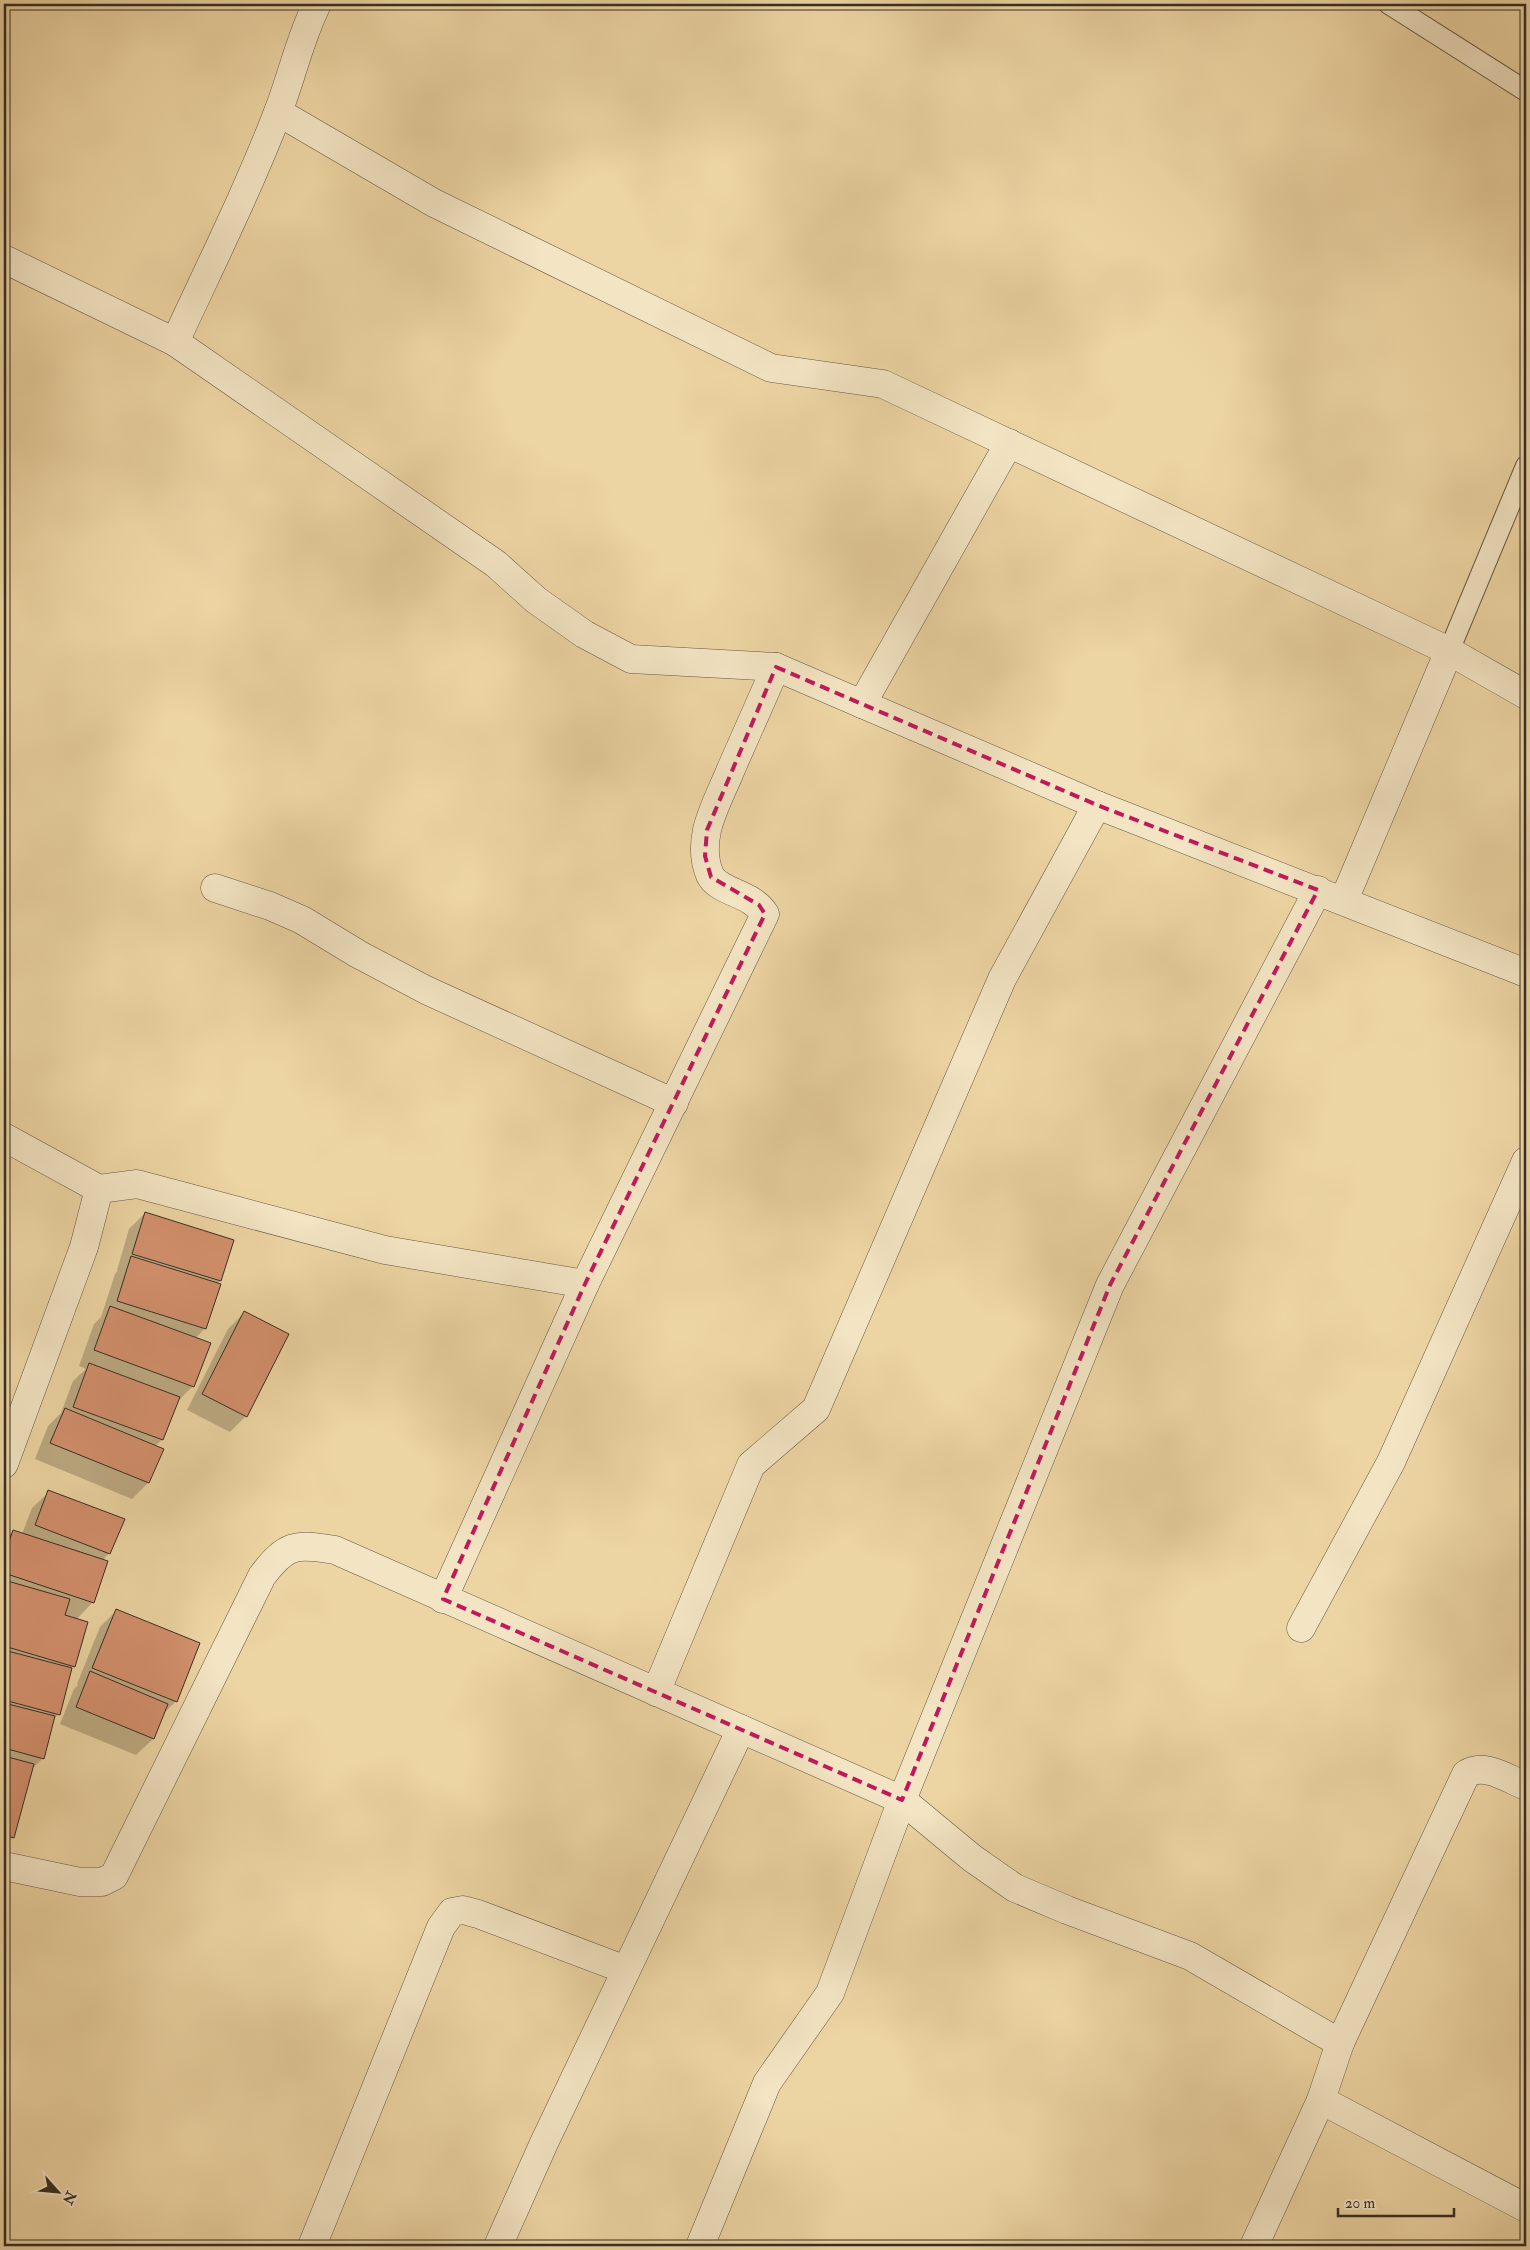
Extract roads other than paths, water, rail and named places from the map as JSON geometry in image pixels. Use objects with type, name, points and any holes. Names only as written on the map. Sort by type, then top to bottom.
[{"type":"street","points":[[175,342],[238,207],[278,112],[309,20],[317,4]]},
{"type":"street","points":[[278,112],[434,203],[771,368],[883,384],[1449,651],[1526,695]]},
{"type":"street","points":[[4,259],[175,342],[496,564],[536,600],[592,638],[631,659],[776,668],[1097,804],[1526,973]]},
{"type":"street","points":[[862,704],[1009,443]]},
{"type":"street","points":[[1344,900],[1449,651]]},
{"type":"street","points":[[443,1599],[585,1284],[764,914],[759,905],[724,887],[711,877],[705,856],[707,830],[776,668]]},
{"type":"street","points":[[656,1692],[751,1465],[816,1409],[1002,979],[1097,804]]},
{"type":"street","points":[[215,888],[270,906],[302,920],[358,954],[426,990],[674,1103]]},
{"type":"street","points":[[700,2246],[767,2083],[830,1993],[902,1800],[1110,1286],[1318,890]]},
{"type":"street","points":[[4,1137],[99,1189],[138,1184],[385,1250],[585,1284]]},
{"type":"street","points":[[1301,1628],[1391,1462],[1526,1161]]},
{"type":"street","points":[[4,1464],[84,1246],[99,1189]]},
{"type":"street","points":[[4,1866],[80,1882],[102,1882],[114,1876],[262,1576],[276,1556],[298,1546],[335,1550],[902,1800],[972,1858],[1015,1888],[1067,1910],[1190,1956],[1340,2043]]},
{"type":"street","points":[[498,2246],[544,2143],[741,1729]]},
{"type":"street","points":[[1254,2246],[1320,2100],[1340,2043],[1466,1774],[1474,1769],[1488,1770],[1526,1786]]},
{"type":"street","points":[[312,2246],[440,1927],[452,1912],[463,1910],[478,1914],[626,1970]]},
{"type":"street","points":[[1320,2100],[1526,2208]]},
{"type":"lane","points":[[1390,4],[1526,91]]},
{"type":"lane","points":[[1449,651],[1526,466]]}]
